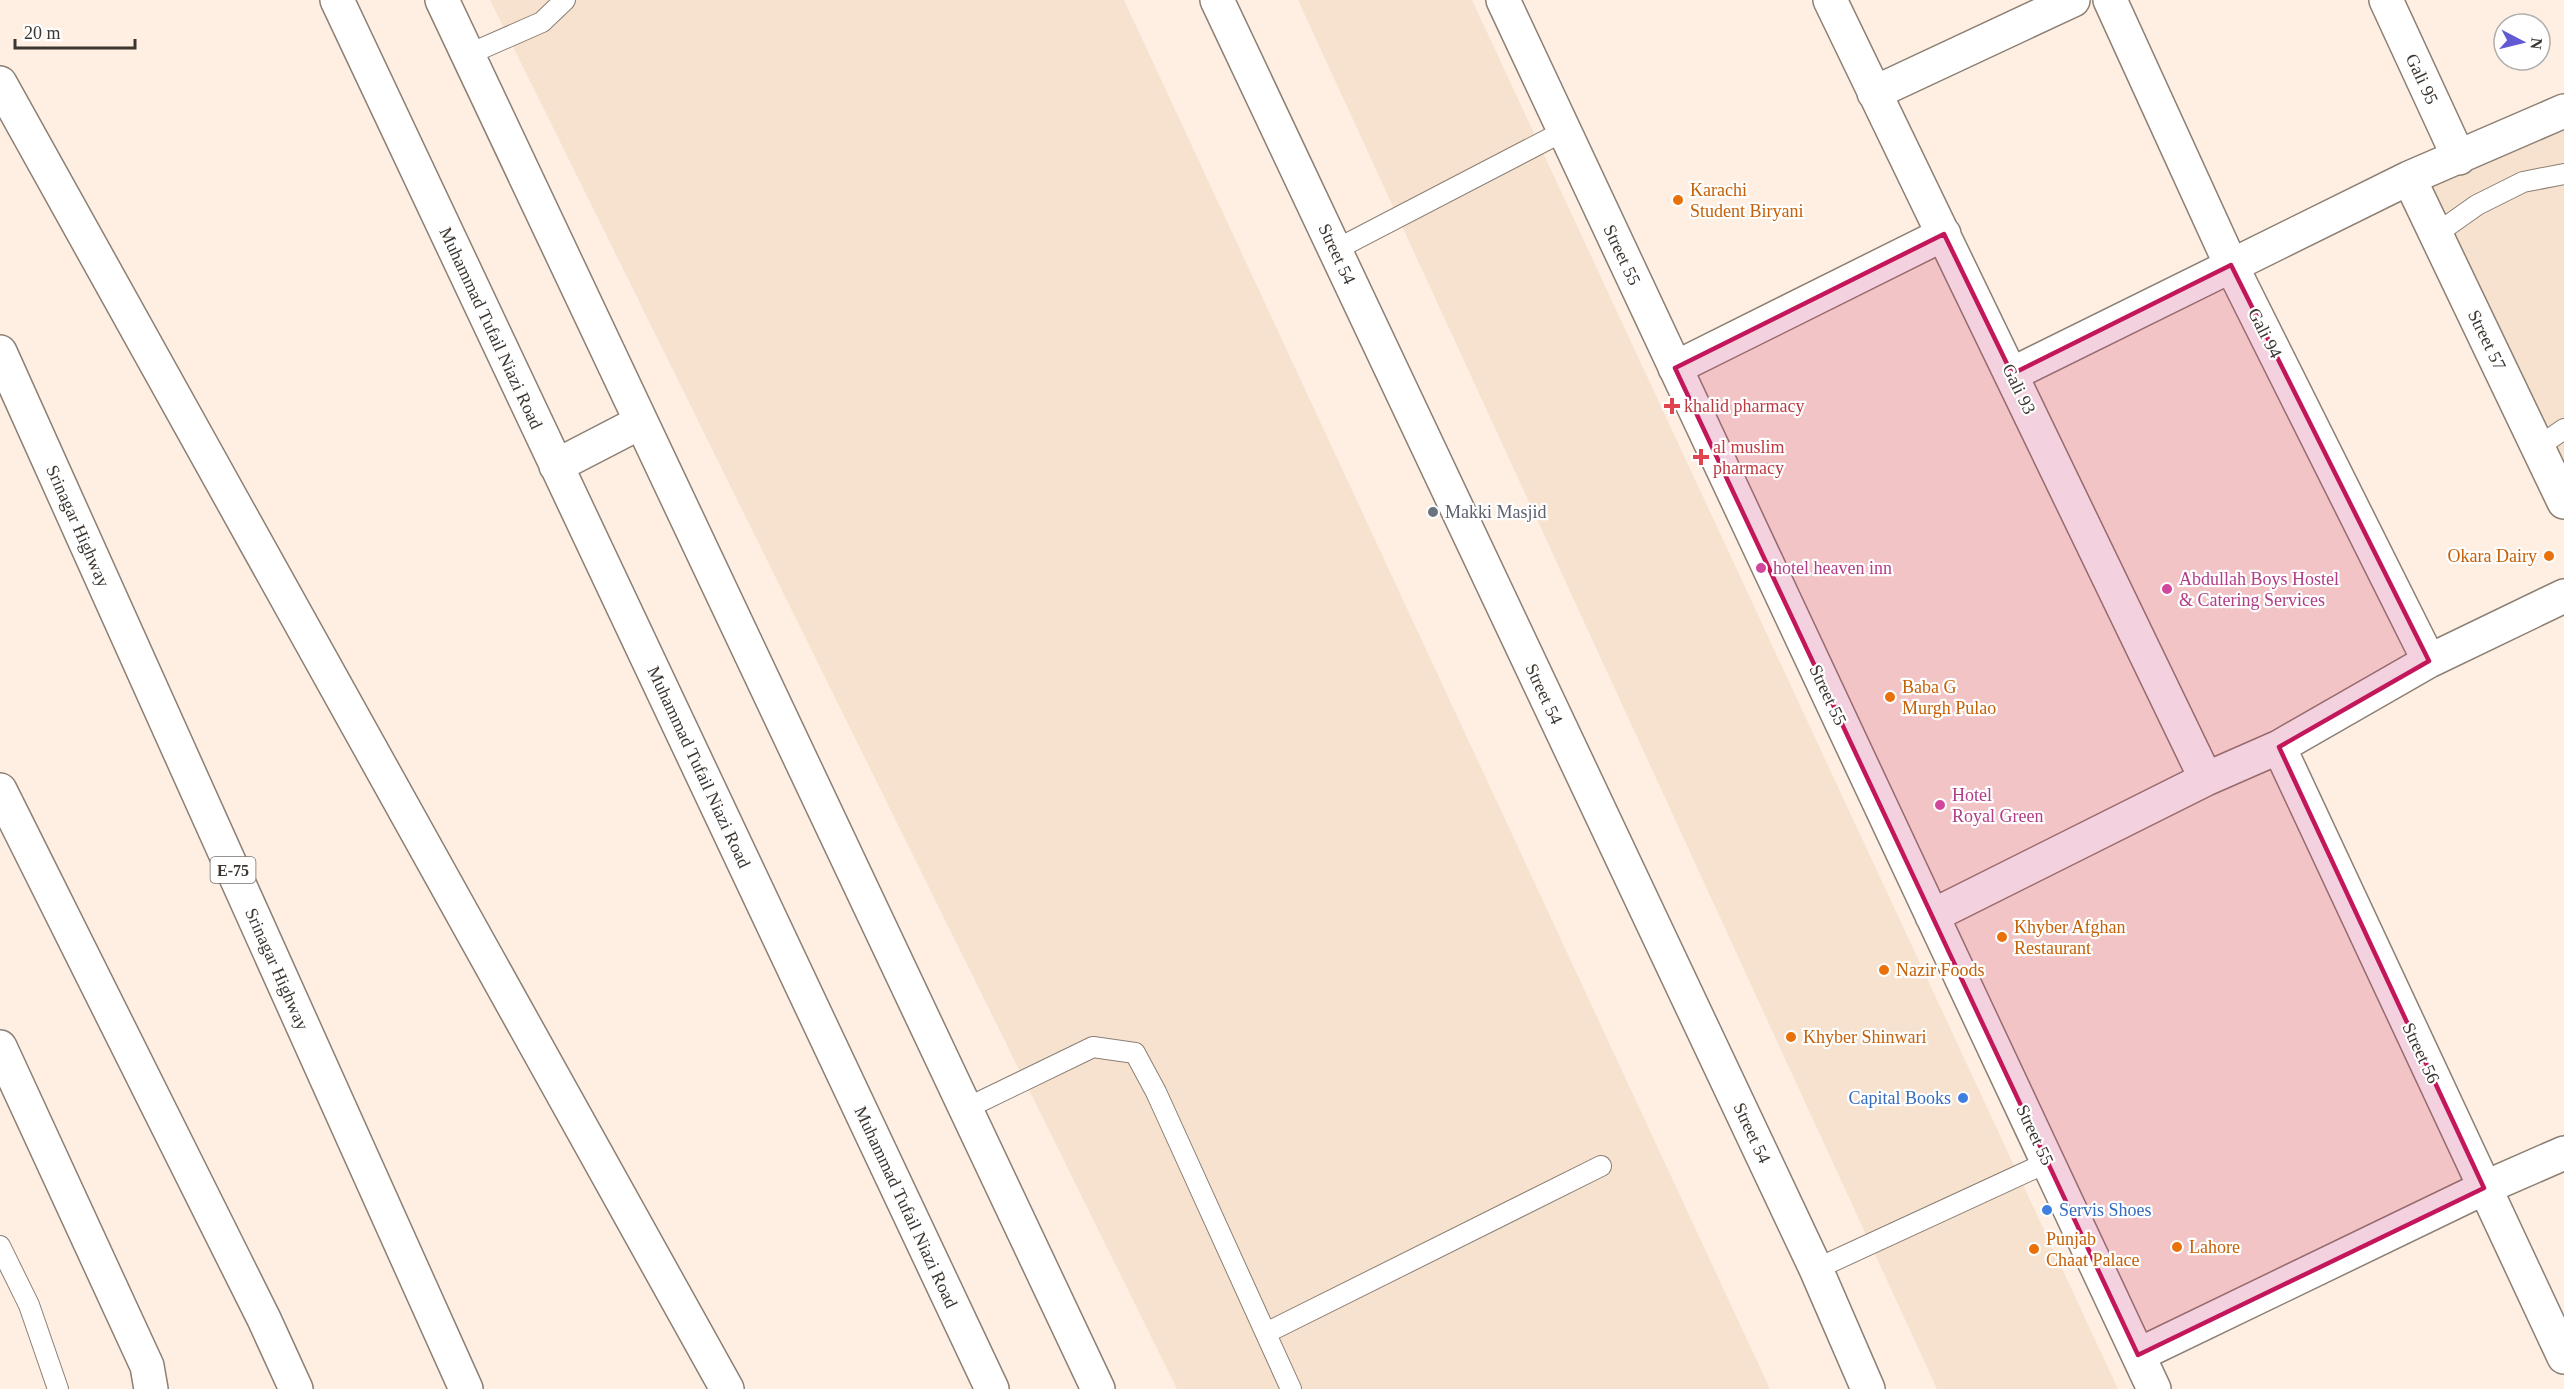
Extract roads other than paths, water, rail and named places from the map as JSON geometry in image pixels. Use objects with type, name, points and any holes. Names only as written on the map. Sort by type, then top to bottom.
[{"type":"main road","name":"Muhammad Tufail Niazi Road","points":[[337,0],[992,1389]]},
{"type":"main road","points":[[442,0],[1098,1389]]},
{"type":"main road","name":"Street 54","points":[[1217,0],[1816,1269],[1868,1389]]},
{"type":"main road","name":"Street 55","points":[[1503,0],[2154,1389]]},
{"type":"main road","name":"Gali 93","points":[[1830,0],[2206,779]]},
{"type":"main road","points":[[1874,93],[2073,0]]},
{"type":"main road","name":"Gali 94","points":[[2110,0],[2231,265],[2429,661]]},
{"type":"main road","name":"Gali 95","points":[[2386,0],[2459,158]]},
{"type":"main road","points":[[0,83],[727,1389]]},
{"type":"main road","points":[[2012,374],[2409,178],[2564,111]]},
{"type":"main road","name":"Street 57","points":[[2409,178],[2436,234],[2551,438],[2564,502]]},
{"type":"main road","points":[[1675,368],[1944,234]]},
{"type":"main road","name":"Srinagar Highway","points":[[0,352],[466,1389]]},
{"type":"main road","points":[[556,466],[641,422]]},
{"type":"main road","points":[[1932,916],[2206,779],[2280,747],[2429,661],[2564,596]]},
{"type":"main road","name":"Street 56","points":[[2280,747],[2564,1357]]},
{"type":"main road","points":[[0,790],[259,1308],[296,1389]]},
{"type":"main road","points":[[0,1047],[152,1381]]},
{"type":"main road","points":[[2138,1355],[2484,1188],[2564,1153]]},
{"type":"lane","points":[[467,54],[542,22],[565,0]]},
{"type":"lane","points":[[1335,250],[1564,131]]},
{"type":"lane","points":[[2436,234],[2477,205],[2523,182],[2564,174]]},
{"type":"lane","points":[[965,1109],[1093,1047],[1135,1053],[1156,1092],[1291,1389]]},
{"type":"lane","points":[[1816,1269],[2048,1162]]},
{"type":"lane","points":[[1266,1334],[1601,1166]]},
{"type":"lane","points":[[0,1246],[29,1305],[58,1389]]},
{"type":"place","name":"Karachi Student Biryani","points":[[1678,200]]},
{"type":"place","name":"khalid pharmacy","points":[[1672,406]]},
{"type":"place","name":"al muslim pharmacy","points":[[1701,457]]},
{"type":"place","name":"Makki Masjid","points":[[1433,512]]},
{"type":"place","name":"Okara Dairy","points":[[2549,556]]},
{"type":"place","name":"hotel heaven inn","points":[[1761,568]]},
{"type":"place","name":"Abdullah Boys Hostel & Catering Services","points":[[2167,589]]},
{"type":"place","name":"Baba G Murgh Pulao","points":[[1890,697]]},
{"type":"place","name":"Hotel Royal Green","points":[[1940,805]]},
{"type":"place","name":"Khyber Afghan Restaurant","points":[[2002,937]]},
{"type":"place","name":"Nazir Foods","points":[[1884,970]]},
{"type":"place","name":"Khyber Shinwari","points":[[1791,1037]]},
{"type":"place","name":"Capital Books","points":[[1963,1098]]},
{"type":"place","name":"Servis Shoes","points":[[2047,1210]]},
{"type":"place","name":"Lahore","points":[[2177,1247]]},
{"type":"place","name":"Punjab Chaat Palace","points":[[2034,1249]]}]
